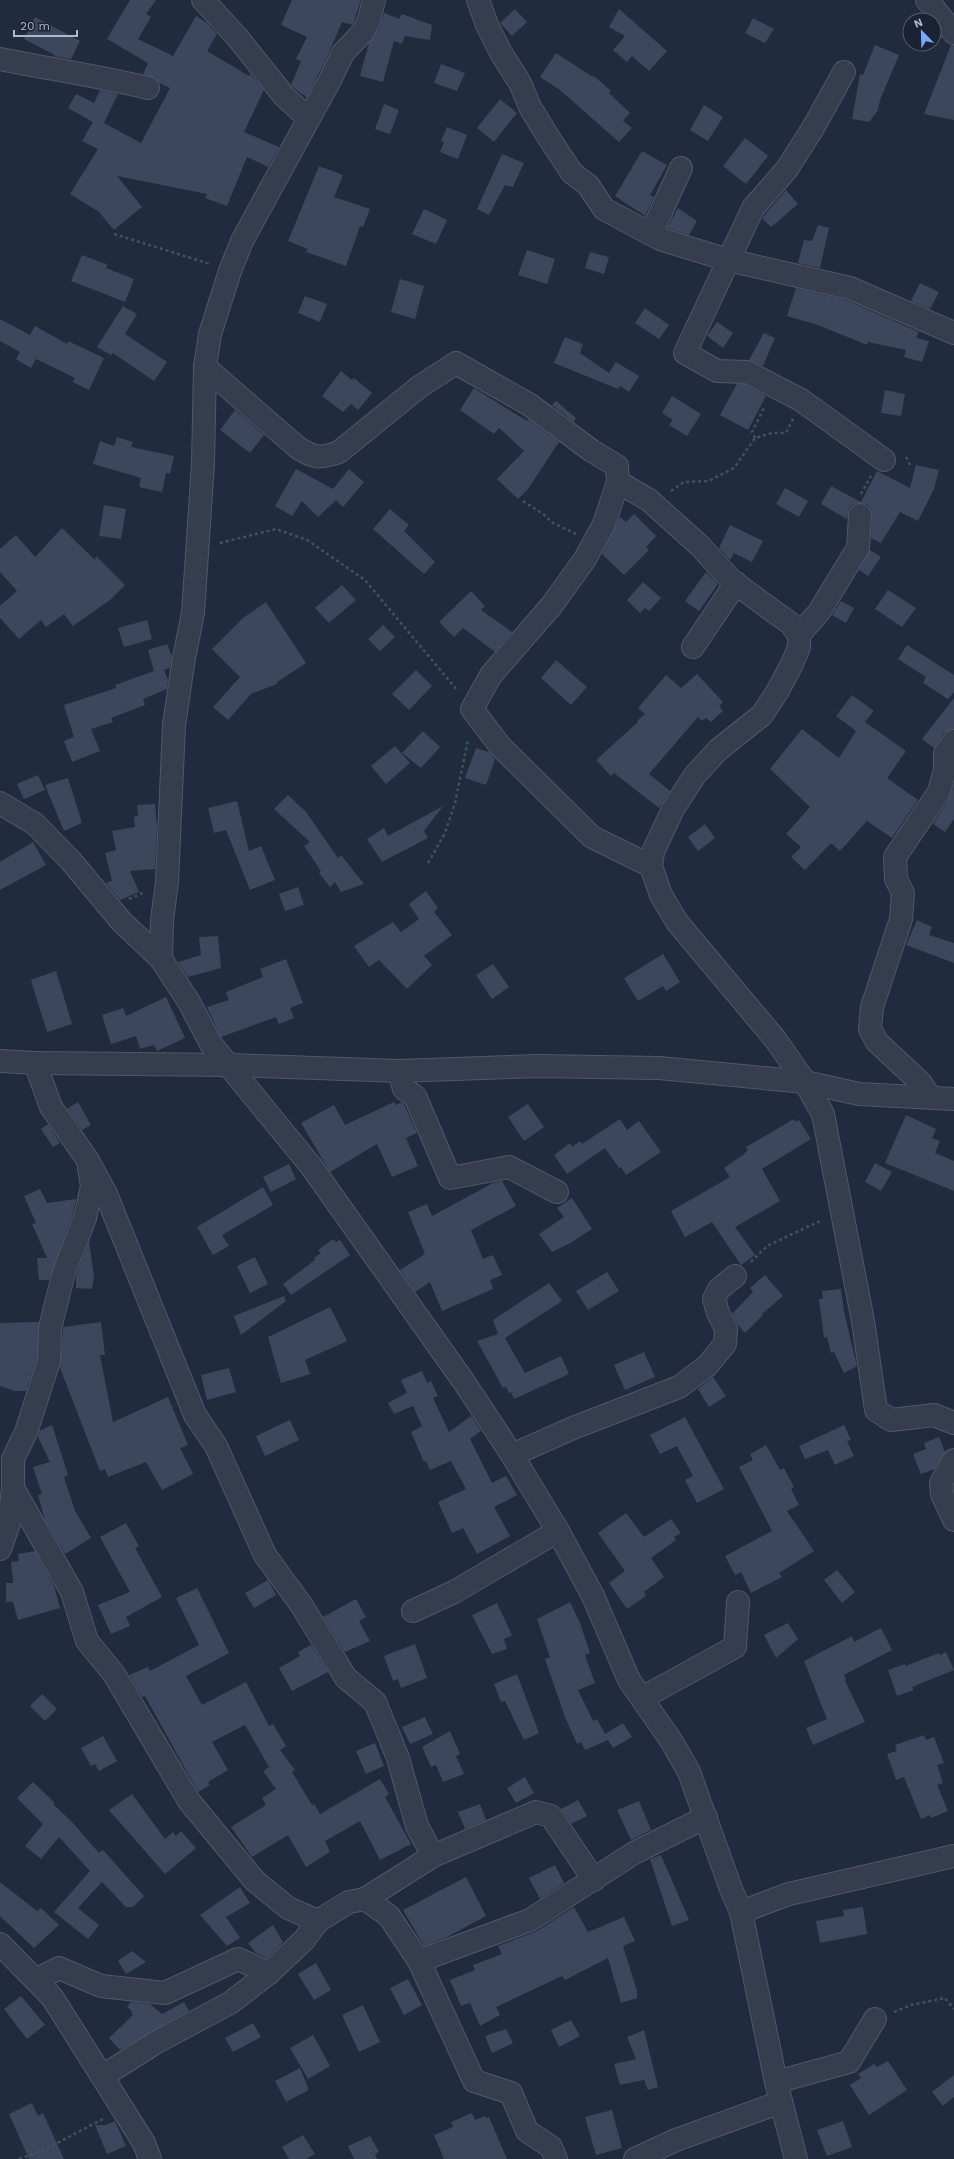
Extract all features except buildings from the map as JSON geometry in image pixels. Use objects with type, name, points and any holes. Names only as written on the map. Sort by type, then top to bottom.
[{"type":"street","points":[[203,0],[237,37],[284,96],[308,118]]},
{"type":"street","points":[[160,959],[162,920],[167,882],[174,725],[184,658],[193,613],[203,464],[205,368],[210,334],[230,271],[242,241],[330,80],[343,53],[363,32],[369,20],[374,0]]},
{"type":"street","points":[[478,0],[487,25],[520,83],[530,107],[572,173],[588,184],[604,209],[651,234],[680,246],[728,260],[850,288],[954,333]]},
{"type":"street","points":[[927,0],[954,33]]},
{"type":"street","points":[[0,59],[72,73],[96,76],[148,88]]},
{"type":"street","points":[[844,72],[787,169],[753,208],[685,353],[717,371],[747,372],[774,388],[801,400],[884,460]]},
{"type":"street","points":[[651,234],[681,168]]},
{"type":"street","points":[[205,368],[297,447],[310,456],[325,456],[339,452],[418,387],[456,363],[530,405],[592,451],[617,466],[618,482],[604,524],[587,553],[552,605],[491,675],[472,709],[500,746],[592,837],[651,866]]},
{"type":"street","points":[[618,482],[644,496],[699,545],[736,583],[791,624],[799,635],[799,647],[777,692],[762,715],[718,750],[695,776],[672,809],[653,852],[651,866],[661,895],[677,922],[775,1039],[805,1082],[823,1114],[863,1321],[876,1410],[891,1420],[934,1415],[954,1423]]},
{"type":"street","points":[[799,635],[820,612],[858,548],[860,515]]},
{"type":"street","points":[[693,647],[736,583]]},
{"type":"street","points":[[930,1097],[920,1082],[877,1042],[870,1029],[872,1008],[901,919],[902,893],[896,879],[895,857],[939,792],[945,769],[945,753],[954,741]]},
{"type":"street","points":[[0,803],[35,824],[71,861],[108,908],[160,959],[189,1002],[211,1044],[230,1065],[311,1166],[464,1382],[512,1455],[558,1531],[593,1596],[629,1680],[672,1742],[689,1772],[731,1889],[741,1912],[779,2092],[796,2159]]},
{"type":"street","points":[[0,1061],[35,1063],[230,1065],[399,1071],[538,1066],[660,1068],[805,1082],[859,1094],[954,1099]]},
{"type":"street","points":[[35,1063],[51,1107],[87,1159],[106,1194],[196,1415],[216,1446],[265,1555],[302,1606],[346,1678],[375,1702],[398,1758],[417,1826],[433,1856]]},
{"type":"street","points":[[399,1071],[404,1089],[415,1096],[450,1178],[509,1167],[557,1192]]},
{"type":"street","points":[[0,1549],[9,1523],[13,1488],[13,1459],[26,1432],[49,1361],[52,1321],[64,1272],[85,1218],[92,1186],[87,1159]]},
{"type":"street","points":[[512,1455],[574,1428],[679,1387],[707,1366],[725,1344],[726,1329],[718,1313],[714,1299],[719,1289],[735,1276]]},
{"type":"street","points":[[954,1460],[941,1483],[942,1494],[954,1520]]},
{"type":"street","points":[[13,1488],[72,1592],[87,1641],[114,1674],[189,1801],[255,1881],[288,1908],[318,1921]]},
{"type":"street","points":[[413,1611],[454,1592],[558,1531]]},
{"type":"street","points":[[642,1698],[734,1647],[738,1602]]},
{"type":"street","points":[[103,2076],[156,2042],[230,2003],[269,1973],[304,1940],[318,1921],[349,1902],[365,1899],[433,1856],[536,1812],[551,1816],[594,1880]]},
{"type":"street","points":[[418,1961],[530,1920],[634,1853],[706,1818]]},
{"type":"street","points":[[741,1912],[788,1894],[954,1856]]},
{"type":"street","points":[[365,1899],[389,1916],[418,1961],[474,2081],[511,2093],[527,2131],[551,2147],[556,2159]]},
{"type":"street","points":[[0,1944],[52,1997],[144,2143],[150,2159]]},
{"type":"street","points":[[36,1980],[59,1968],[101,1986],[165,1993],[238,1959],[269,1973]]},
{"type":"street","points":[[635,2159],[779,2092],[849,2062],[875,2019]]},
{"type":"path","points":[[114,234],[230,271]]},
{"type":"path","points":[[755,438],[752,432],[774,388]]},
{"type":"path","points":[[644,496],[667,494],[684,482],[709,481],[734,468],[755,438],[772,433],[786,433],[801,400]]},
{"type":"path","points":[[523,501],[546,516],[551,522],[576,534],[587,553]]},
{"type":"path","points":[[198,548],[276,529],[306,540],[365,580],[447,676],[472,709],[464,762],[455,802],[445,833],[428,863]]},
{"type":"path","points":[[108,908],[167,882]]},
{"type":"path","points":[[735,1276],[767,1246],[842,1210]]},
{"type":"path","points":[[875,2019],[911,2005],[945,1998],[954,2009]]},
{"type":"path","points":[[19,2159],[44,2150],[123,2109]]}]
